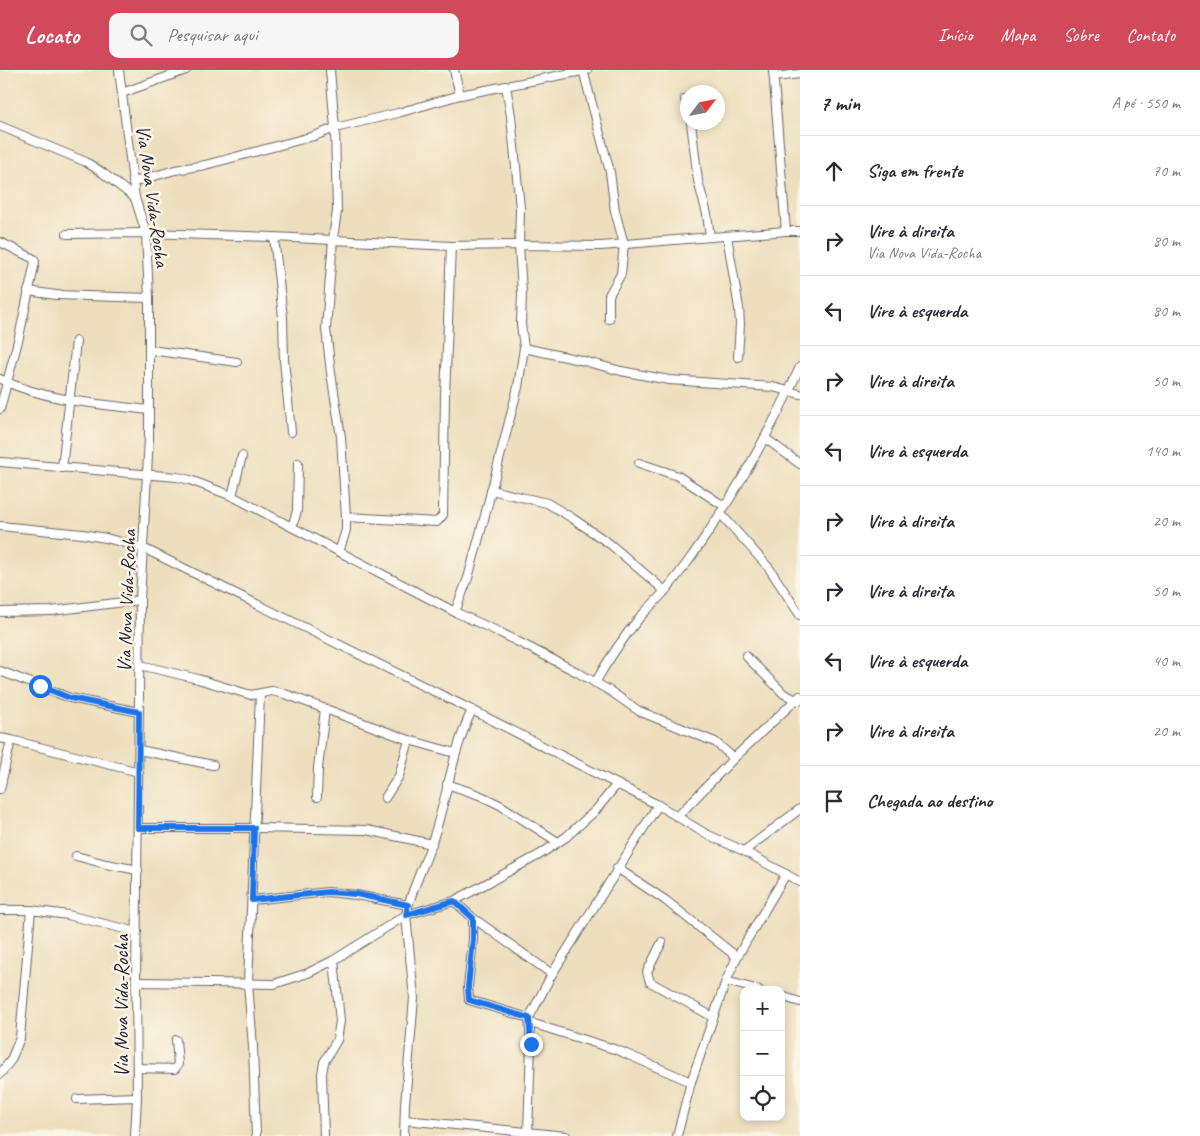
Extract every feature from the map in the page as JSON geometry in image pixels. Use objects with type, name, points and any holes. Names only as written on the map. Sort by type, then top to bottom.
[{"type":"street","name":"Via Nova Vida-Rocha","points":[[118,70],[135,198],[146,233],[150,350],[147,475],[140,600],[136,982],[137,1096],[135,1136]]},
{"type":"street","points":[[122,93],[186,70]]},
{"type":"street","points":[[330,70],[335,128],[337,211],[326,329],[341,437],[346,517],[346,530],[339,552]]},
{"type":"street","points":[[454,70],[460,95]]},
{"type":"street","points":[[583,70],[610,172],[615,211],[624,244],[621,274],[609,295],[609,319]]},
{"type":"street","points":[[134,182],[314,136],[335,128],[460,95],[587,70]]},
{"type":"street","points":[[786,231],[773,73],[800,74]]},
{"type":"street","points":[[455,612],[468,578],[492,490],[518,386],[524,348],[520,208],[511,116],[506,86]]},
{"type":"street","points":[[0,126],[86,162],[135,198]]},
{"type":"street","points":[[692,130],[698,181],[707,214],[710,237]]},
{"type":"street","points":[[67,234],[146,233],[274,236],[451,246],[601,246],[800,231]]},
{"type":"street","points":[[274,236],[283,317],[284,360],[291,432]]},
{"type":"street","points":[[727,236],[739,308],[738,357]]},
{"type":"street","points":[[0,242],[34,259],[35,262],[19,337],[3,381],[0,409]]},
{"type":"street","points":[[346,517],[437,522],[444,514],[445,397],[451,246]]},
{"type":"street","points":[[28,291],[79,296],[149,298]]},
{"type":"street","points":[[62,468],[76,341]]},
{"type":"street","points":[[524,348],[621,371],[669,380],[773,387],[800,394]]},
{"type":"street","points":[[150,350],[237,362]]},
{"type":"street","points":[[595,684],[608,660],[640,617],[665,591],[722,510],[765,438],[800,367]]},
{"type":"street","points":[[3,381],[70,400],[149,410]]},
{"type":"street","points":[[765,438],[800,464]]},
{"type":"street","points":[[232,496],[242,456]]},
{"type":"street","points":[[0,462],[190,480],[232,496],[455,612],[501,633],[610,691],[639,711],[715,742],[734,758]]},
{"type":"street","points":[[292,527],[296,511],[298,463]]},
{"type":"street","points":[[639,463],[678,476],[722,510],[769,568],[800,615]]},
{"type":"street","points":[[492,490],[547,503],[556,508],[610,544],[665,591]]},
{"type":"street","points":[[0,526],[82,534],[143,548],[472,710],[658,805],[706,834],[744,851],[800,882]]},
{"type":"street","points":[[0,612],[51,611],[140,600]]},
{"type":"street","points":[[678,816],[734,758],[799,699],[784,694],[746,656]]},
{"type":"street","points":[[140,665],[198,679],[251,695],[272,691],[409,740],[455,753]]},
{"type":"street","points":[[0,671],[70,698],[139,712]]},
{"type":"street","points":[[256,1136],[253,1047],[248,983],[260,694]]},
{"type":"street","points":[[317,797],[318,768],[325,709]]},
{"type":"street","points":[[404,1136],[414,998],[406,915],[423,862],[432,844],[455,753],[472,710]]},
{"type":"street","points":[[0,738],[139,772]]},
{"type":"street","points":[[0,790],[11,740]]},
{"type":"street","points":[[385,798],[399,776],[409,740]]},
{"type":"street","points":[[139,750],[213,765]]},
{"type":"street","points":[[447,784],[479,795],[500,805],[558,842]]},
{"type":"street","points":[[136,982],[274,984],[308,973],[334,960],[406,915],[454,901],[500,877],[558,842],[596,810],[617,784]]},
{"type":"street","points":[[528,1133],[530,1109],[530,1020],[552,974],[658,805]]},
{"type":"street","points":[[744,851],[800,809]]},
{"type":"street","points":[[138,828],[367,830],[432,844]]},
{"type":"street","points":[[76,856],[138,870]]},
{"type":"street","points":[[617,868],[665,900],[737,957]]},
{"type":"street","points":[[677,1136],[691,1082],[726,981],[737,957],[786,874]]},
{"type":"street","points":[[252,900],[328,892],[356,894],[408,905]]},
{"type":"street","points":[[454,901],[473,918],[552,974]]},
{"type":"street","points":[[0,910],[31,910],[68,915],[137,932]]},
{"type":"street","points":[[0,1074],[11,1060],[20,1038],[31,910]]},
{"type":"street","points":[[473,918],[473,940],[468,987],[469,1000],[617,1050],[691,1082]]},
{"type":"street","points":[[662,942],[648,972],[650,982],[713,1017]]},
{"type":"street","points":[[324,1136],[322,1074],[324,1062],[337,1040],[340,1022],[334,960]]},
{"type":"street","points":[[726,981],[745,986]]},
{"type":"street","points":[[785,997],[800,1002]]},
{"type":"street","points":[[137,1068],[175,1069],[178,1064],[176,1040]]},
{"type":"street","points":[[77,1099],[137,1096]]},
{"type":"street","points":[[405,1120],[566,1136]]},
{"type":"route","points":[[40,686],[84,702],[139,712],[138,828],[254,828],[252,900],[328,892],[356,894],[408,905],[406,915],[454,901],[473,918],[473,940],[468,987],[469,1000],[529,1018],[531,1022],[531,1044]]}]
